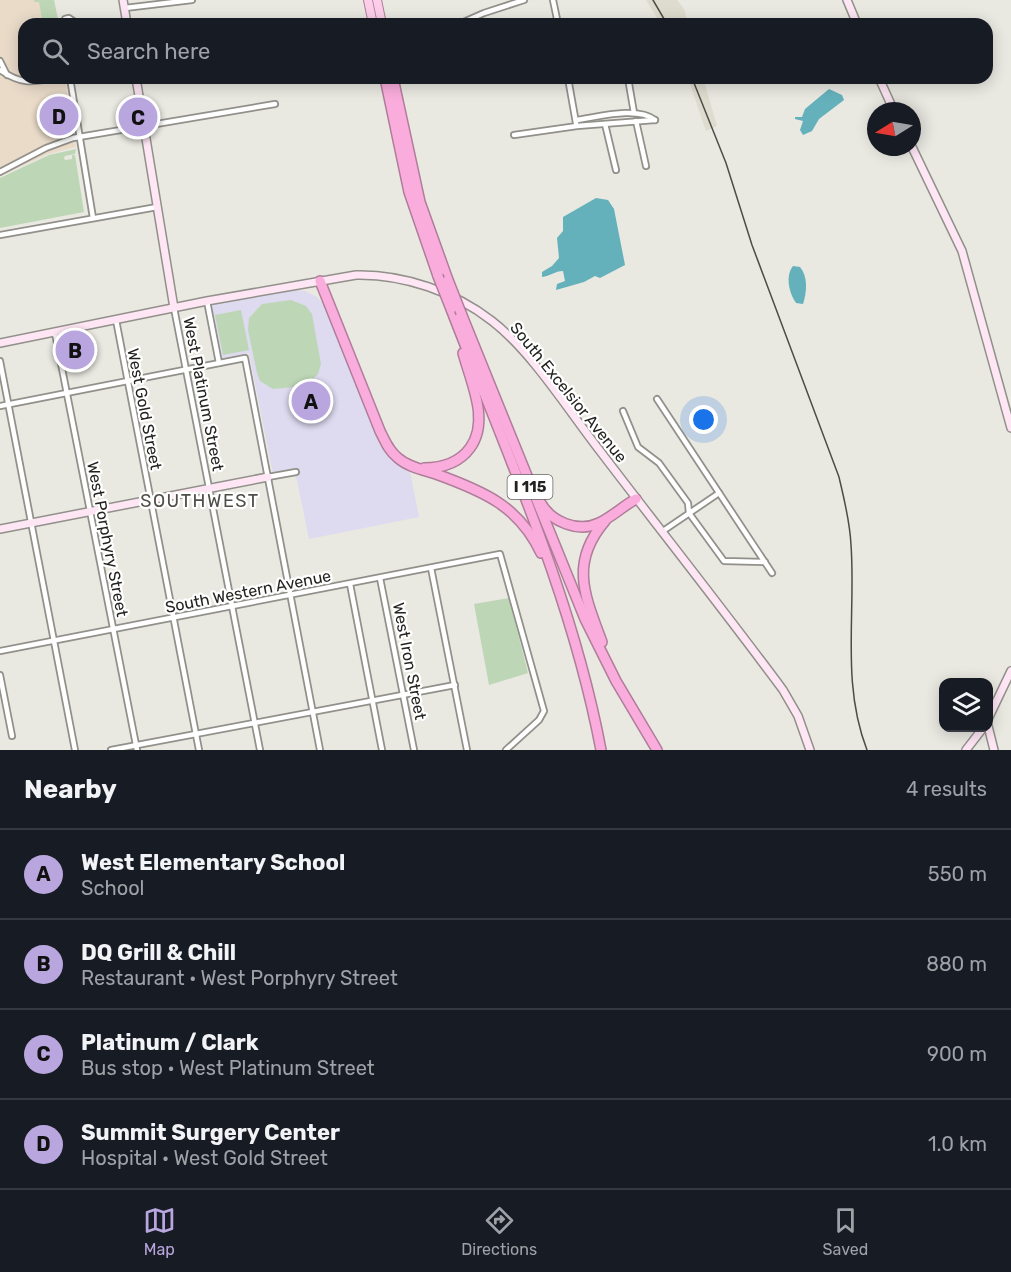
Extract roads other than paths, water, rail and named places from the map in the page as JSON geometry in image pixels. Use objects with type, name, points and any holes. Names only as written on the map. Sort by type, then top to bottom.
[{"type":"highway","name":"I 115","points":[[386,84],[409,192],[438,276],[508,432],[573,593],[616,681],[657,750]]},
{"type":"highway","name":"I 115","points":[[394,84],[420,202],[448,280],[455,311],[551,564],[590,697],[601,750]]},
{"type":"highway","points":[[320,280],[389,449],[399,460],[483,492],[513,513],[537,545],[567,618]]},
{"type":"highway","points":[[418,468],[443,466],[459,459],[474,442],[478,433],[479,412],[455,311]]},
{"type":"highway","points":[[508,432],[543,506],[551,516],[562,522],[584,526],[600,523],[636,499]]},
{"type":"highway","points":[[608,518],[595,534],[586,551],[582,576],[588,602],[616,681]]},
{"type":"main road","points":[[368,0],[372,18]]},
{"type":"main road","points":[[377,0],[381,18]]},
{"type":"street","points":[[124,4],[192,0]]},
{"type":"street","points":[[473,18],[524,0]]},
{"type":"street","points":[[553,0],[557,18]]},
{"type":"street","points":[[847,0],[854,18]]},
{"type":"street","points":[[0,60],[7,75]]},
{"type":"street","points":[[0,70],[18,79]]},
{"type":"street","points":[[71,84],[93,218]]},
{"type":"street","name":"West Platinum Street","points":[[137,84],[174,309],[260,750]]},
{"type":"street","points":[[569,84],[577,123]]},
{"type":"street","points":[[629,84],[634,113]]},
{"type":"street","points":[[882,84],[890,102]]},
{"type":"street","points":[[0,171],[46,148],[80,137],[275,104]]},
{"type":"street","points":[[514,135],[577,123],[634,113],[649,115],[655,120],[605,124],[577,123]]},
{"type":"street","points":[[636,120],[646,166]]},
{"type":"street","points":[[605,124],[616,170]]},
{"type":"street","points":[[916,156],[962,251],[1011,428]]},
{"type":"street","points":[[0,235],[157,207]]},
{"type":"street","name":"South Excelsior Avenue","points":[[0,343],[320,280],[373,275],[404,280],[454,298],[483,314],[517,345],[663,531],[783,690],[798,716],[810,750]]},
{"type":"street","points":[[207,301],[219,363]]},
{"type":"street","name":"West Gold Street","points":[[116,320],[199,750]]},
{"type":"street","name":"West Porphyry Street","points":[[55,333],[136,748]]},
{"type":"street","points":[[0,406],[245,358],[320,750]]},
{"type":"street","points":[[0,361],[75,750]]},
{"type":"street","points":[[657,399],[772,573]]},
{"type":"street","points":[[623,411],[638,447],[659,463],[688,503],[689,513],[724,561],[765,562]]},
{"type":"street","points":[[0,529],[296,472]]},
{"type":"street","points":[[663,531],[719,493]]},
{"type":"street","name":"South Western Avenue","points":[[0,651],[500,554],[544,711],[539,720],[506,750]]},
{"type":"street","points":[[432,568],[468,750]]},
{"type":"street","name":"West Iron Street","points":[[380,578],[414,750]]},
{"type":"street","points":[[350,584],[382,750]]},
{"type":"street","points":[[993,709],[1011,672]]},
{"type":"street","points":[[0,675],[12,736]]},
{"type":"street","points":[[111,750],[136,748],[196,733],[455,685]]},
{"type":"street","points":[[966,750],[980,732]]},
{"type":"street","points":[[990,732],[994,750]]},
{"type":"water","points":[[829,89],[842,95],[844,100],[819,119],[812,131],[803,135],[800,130],[803,121],[795,117],[802,117],[805,109]]},
{"type":"water","points":[[596,198],[608,200],[614,209],[625,265],[600,278],[595,276],[584,282],[556,290],[557,284],[565,281],[563,271],[542,277],[542,272],[559,258],[557,238],[563,231],[563,217]]},
{"type":"water","points":[[793,266],[800,267],[806,279],[803,304],[796,303],[791,294],[789,275]]},
{"type":"railway","points":[[653,0],[664,18]]},
{"type":"railway","points":[[694,84],[726,163],[752,245],[839,477],[850,536],[854,699],[867,750]]},
{"type":"place","name":"Summit Surgery Center","points":[[59,116]]},
{"type":"place","name":"Platinum / Clark","points":[[138,117]]},
{"type":"place","name":"DQ Grill & Chill","points":[[75,350]]},
{"type":"place","name":"West Elementary School","points":[[311,401]]},
{"type":"district","name":"SOUTHWEST","points":[[200,501]]}]
